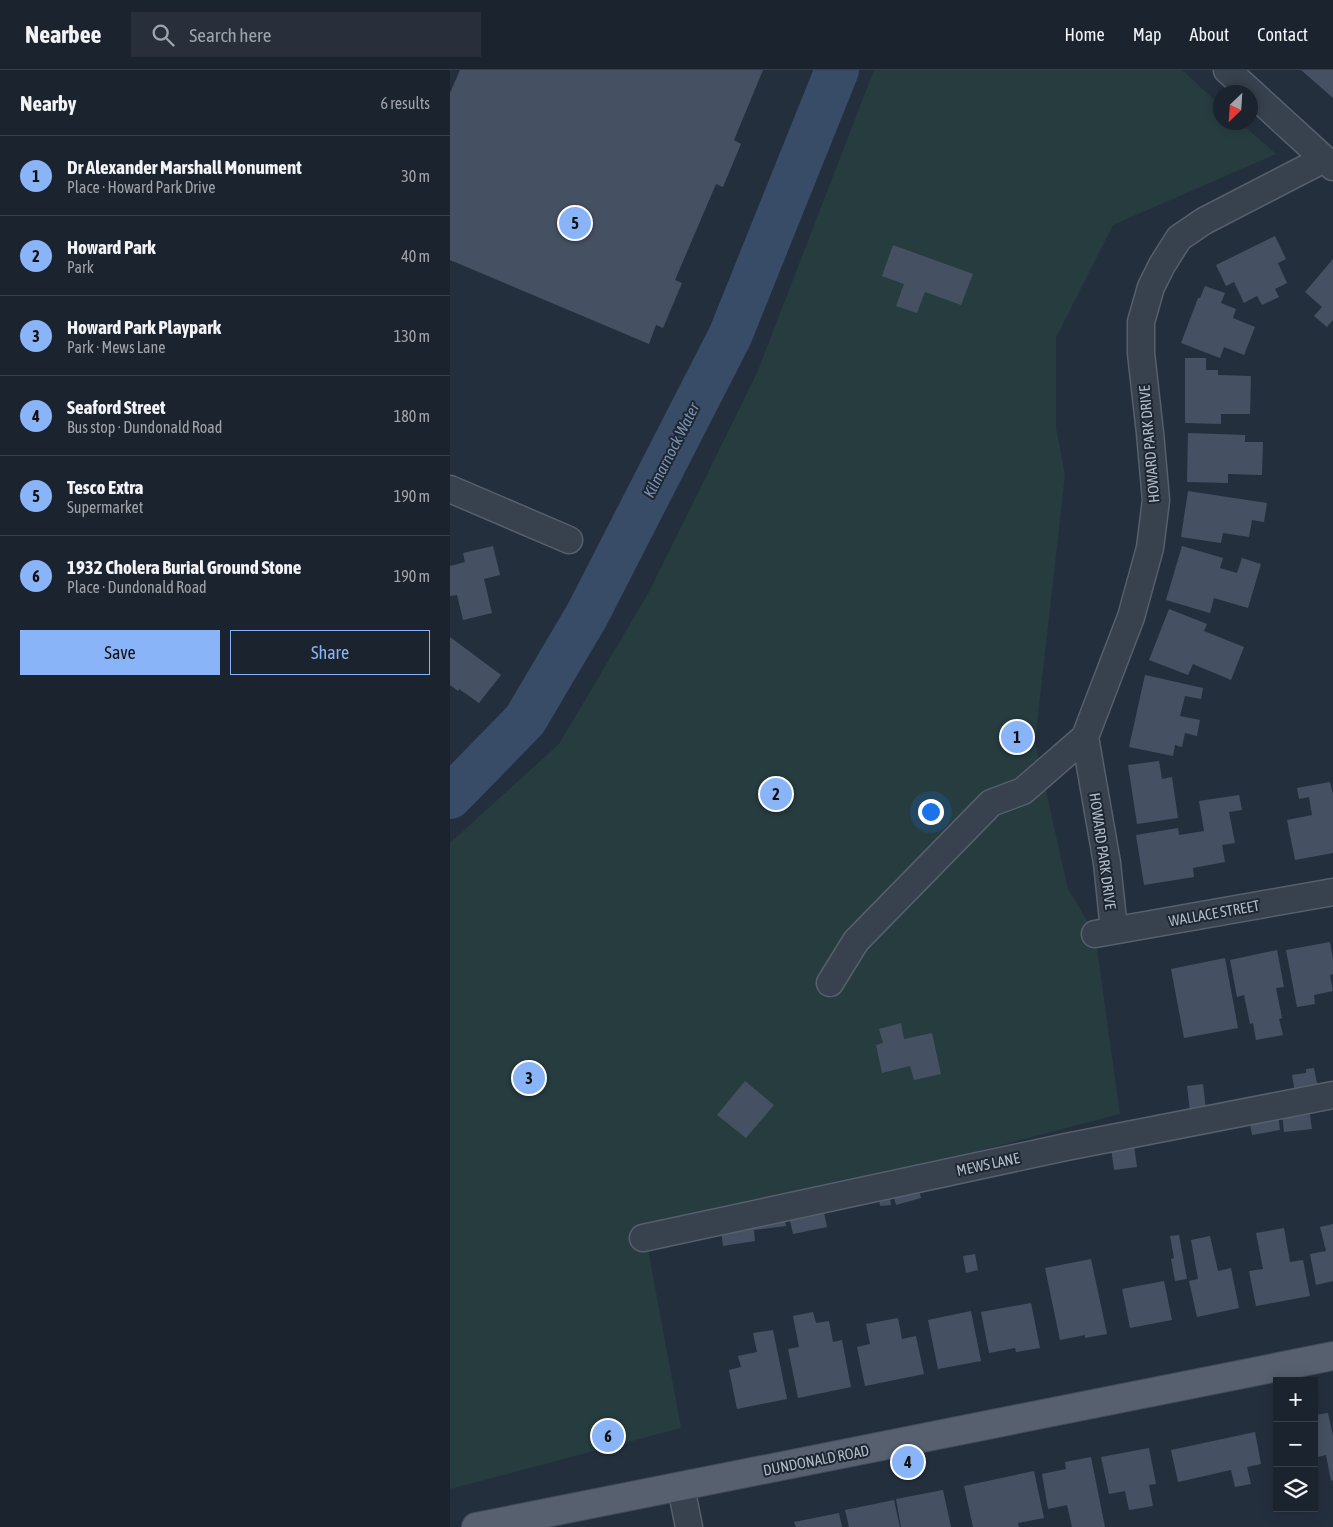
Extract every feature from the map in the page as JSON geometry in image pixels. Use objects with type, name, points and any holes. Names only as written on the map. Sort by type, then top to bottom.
[{"type":"main road","name":"DUNDONALD ROAD","points":[[476,1527],[1333,1356]]},
{"type":"street","points":[[1227,70],[1328,163]]},
{"type":"street","name":"HOWARD PARK DRIVE","points":[[1105,932],[1107,864],[1085,737],[1131,617],[1150,548],[1156,500],[1141,353],[1141,322],[1151,287],[1179,238],[1204,221],[1328,163]]},
{"type":"street","points":[[450,489],[569,540]]},
{"type":"street","points":[[830,983],[856,941],[991,803],[1023,791],[1085,737]]},
{"type":"street","name":"WALLACE STREET","points":[[1105,932],[1333,892]]},
{"type":"street","name":"MEWS LANE","points":[[643,1238],[1066,1146],[1333,1095]]},
{"type":"street","points":[[681,1487],[689,1527]]},
{"type":"green space","points":[[874,70],[1182,70],[1213,99],[1213,130],[1249,130],[1276,154],[1113,225],[1056,338],[1056,428],[1065,475],[1035,742],[1068,889],[1095,934],[1120,1114],[646,1238],[681,1428],[450,1489],[450,843],[559,744],[649,592],[757,373]]},
{"type":"building","points":[[460,70],[763,70],[734,140],[741,144],[723,187],[716,184],[675,280],[682,283],[663,328],[656,325],[649,344],[450,260],[450,93]]},
{"type":"building","points":[[1301,70],[1333,70],[1333,98]]},
{"type":"building","points":[[1275,236],[1286,259],[1278,263],[1287,283],[1275,289],[1279,297],[1262,305],[1257,296],[1244,303],[1234,282],[1226,286],[1216,265]]},
{"type":"building","points":[[893,245],[973,274],[961,305],[925,292],[917,313],[896,306],[904,284],[882,276]]},
{"type":"building","points":[[1333,259],[1333,320],[1327,327],[1314,316],[1322,307],[1305,292]]},
{"type":"building","points":[[1205,286],[1225,293],[1221,303],[1236,309],[1233,318],[1255,327],[1244,355],[1224,347],[1220,358],[1181,343],[1198,298],[1200,298]]},
{"type":"building","points":[[1185,358],[1206,358],[1206,370],[1218,370],[1218,375],[1251,376],[1250,414],[1221,414],[1221,424],[1185,423]]},
{"type":"building","points":[[1188,433],[1245,435],[1245,442],[1263,442],[1262,475],[1228,474],[1228,483],[1187,482]]},
{"type":"building","points":[[1188,491],[1267,503],[1264,522],[1252,520],[1249,537],[1223,533],[1221,543],[1181,537]]},
{"type":"building","points":[[493,546],[500,575],[484,579],[492,613],[463,620],[457,595],[450,596],[450,566],[465,562],[463,553]]},
{"type":"building","points":[[1182,546],[1223,558],[1220,568],[1237,573],[1242,558],[1261,564],[1248,608],[1214,598],[1210,613],[1166,600]]},
{"type":"building","points":[[1169,609],[1207,624],[1204,631],[1244,647],[1231,680],[1193,664],[1188,675],[1149,660]]},
{"type":"building","points":[[450,637],[501,675],[479,703],[450,685]]},
{"type":"building","points":[[1145,675],[1203,688],[1201,699],[1185,696],[1180,716],[1200,720],[1197,736],[1185,733],[1182,747],[1175,745],[1173,756],[1129,747]]},
{"type":"building","points":[[1159,761],[1162,779],[1172,777],[1178,818],[1137,824],[1128,765]]},
{"type":"building","points":[[1330,782],[1333,794],[1333,853],[1295,860],[1287,820],[1312,815],[1309,797],[1299,799],[1297,788]]},
{"type":"building","points":[[1239,795],[1242,810],[1229,812],[1235,843],[1222,845],[1225,862],[1193,868],[1194,877],[1144,885],[1136,835],[1178,828],[1179,835],[1204,831],[1199,801]]},
{"type":"building","points":[[1330,942],[1333,974],[1330,975],[1333,991],[1314,995],[1315,1004],[1297,1007],[1286,950]]},
{"type":"building","points":[[1277,950],[1284,987],[1276,988],[1282,1018],[1279,1019],[1283,1035],[1256,1040],[1253,1023],[1250,1024],[1244,995],[1237,997],[1230,960]]},
{"type":"building","points":[[1225,958],[1238,1028],[1184,1038],[1171,969]]},
{"type":"building","points":[[901,1023],[904,1039],[932,1033],[941,1074],[914,1080],[910,1066],[882,1073],[876,1045],[883,1043],[879,1029]]},
{"type":"building","points":[[1314,1068],[1318,1089],[1295,1093],[1292,1075],[1306,1073],[1306,1069]]},
{"type":"building","points":[[745,1081],[774,1105],[746,1138],[717,1115]]},
{"type":"building","points":[[1203,1084],[1206,1110],[1190,1112],[1187,1086]]},
{"type":"building","points":[[1309,1109],[1312,1129],[1284,1132],[1282,1113]]},
{"type":"building","points":[[1278,1114],[1280,1130],[1252,1135],[1249,1118]]},
{"type":"building","points":[[1134,1145],[1137,1167],[1114,1170],[1111,1148]]},
{"type":"building","points":[[917,1182],[921,1198],[896,1205],[892,1189]]},
{"type":"building","points":[[889,1191],[891,1205],[880,1206],[878,1192]]},
{"type":"building","points":[[823,1208],[827,1227],[793,1234],[789,1216]]},
{"type":"building","points":[[784,1214],[786,1226],[754,1230],[755,1241],[723,1246],[720,1223]]},
{"type":"building","points":[[1333,1224],[1333,1281],[1316,1285],[1310,1254],[1326,1251],[1320,1227]]},
{"type":"building","points":[[1284,1228],[1290,1262],[1303,1260],[1310,1296],[1256,1306],[1249,1271],[1263,1269],[1256,1233]]},
{"type":"building","points":[[1179,1235],[1187,1279],[1175,1281],[1171,1259],[1174,1258],[1170,1236]]},
{"type":"building","points":[[1210,1236],[1218,1271],[1231,1268],[1239,1308],[1197,1317],[1189,1281],[1198,1279],[1191,1240]]},
{"type":"building","points":[[975,1254],[978,1270],[966,1273],[963,1256]]},
{"type":"building","points":[[1091,1259],[1107,1334],[1085,1338],[1085,1335],[1060,1340],[1045,1268]]},
{"type":"building","points":[[1164,1281],[1172,1320],[1130,1328],[1122,1289]]},
{"type":"building","points":[[1031,1303],[1040,1348],[1016,1352],[1015,1348],[989,1353],[981,1312]]},
{"type":"building","points":[[971,1311],[981,1361],[938,1369],[928,1320]]},
{"type":"building","points":[[813,1312],[816,1323],[829,1321],[833,1342],[842,1340],[851,1387],[798,1398],[788,1349],[799,1347],[793,1316]]},
{"type":"building","points":[[898,1318],[902,1339],[916,1336],[924,1374],[865,1386],[857,1347],[870,1344],[866,1324]]},
{"type":"building","points":[[773,1330],[787,1399],[737,1409],[729,1370],[741,1367],[738,1356],[757,1352],[753,1333]]},
{"type":"building","points":[[1328,1413],[1333,1436],[1333,1480],[1331,1481],[1326,1455],[1318,1457],[1318,1414]]},
{"type":"building","points":[[1255,1432],[1261,1464],[1247,1467],[1251,1484],[1235,1487],[1231,1470],[1178,1482],[1171,1450]]},
{"type":"building","points":[[1149,1448],[1156,1484],[1149,1485],[1153,1506],[1129,1510],[1125,1491],[1109,1494],[1101,1457]]},
{"type":"building","points":[[1091,1457],[1105,1527],[1072,1527],[1067,1505],[1048,1509],[1042,1474],[1066,1469],[1065,1462]]},
{"type":"building","points":[[1034,1471],[1044,1518],[1018,1523],[1019,1527],[973,1527],[964,1486]]},
{"type":"building","points":[[943,1490],[951,1527],[901,1527],[896,1499]]},
{"type":"building","points":[[894,1500],[900,1527],[849,1527],[845,1510]]},
{"type":"building","points":[[839,1513],[842,1527],[796,1527],[794,1522]]},
{"type":"waterway","name":"Kilmarnock Water","points":[[450,797],[525,720],[587,615],[730,336],[837,70]]},
{"type":"place","name":"Tesco Extra","points":[[575,223]]},
{"type":"place","name":"Dr Alexander Marshall Monument","points":[[1017,737]]},
{"type":"place","name":"Howard Park","points":[[776,794]]},
{"type":"place","name":"Howard Park Playpark","points":[[529,1078]]},
{"type":"place","name":"1932 Cholera Burial Ground Stone","points":[[608,1436]]},
{"type":"place","name":"Seaford Street","points":[[908,1462]]}]
